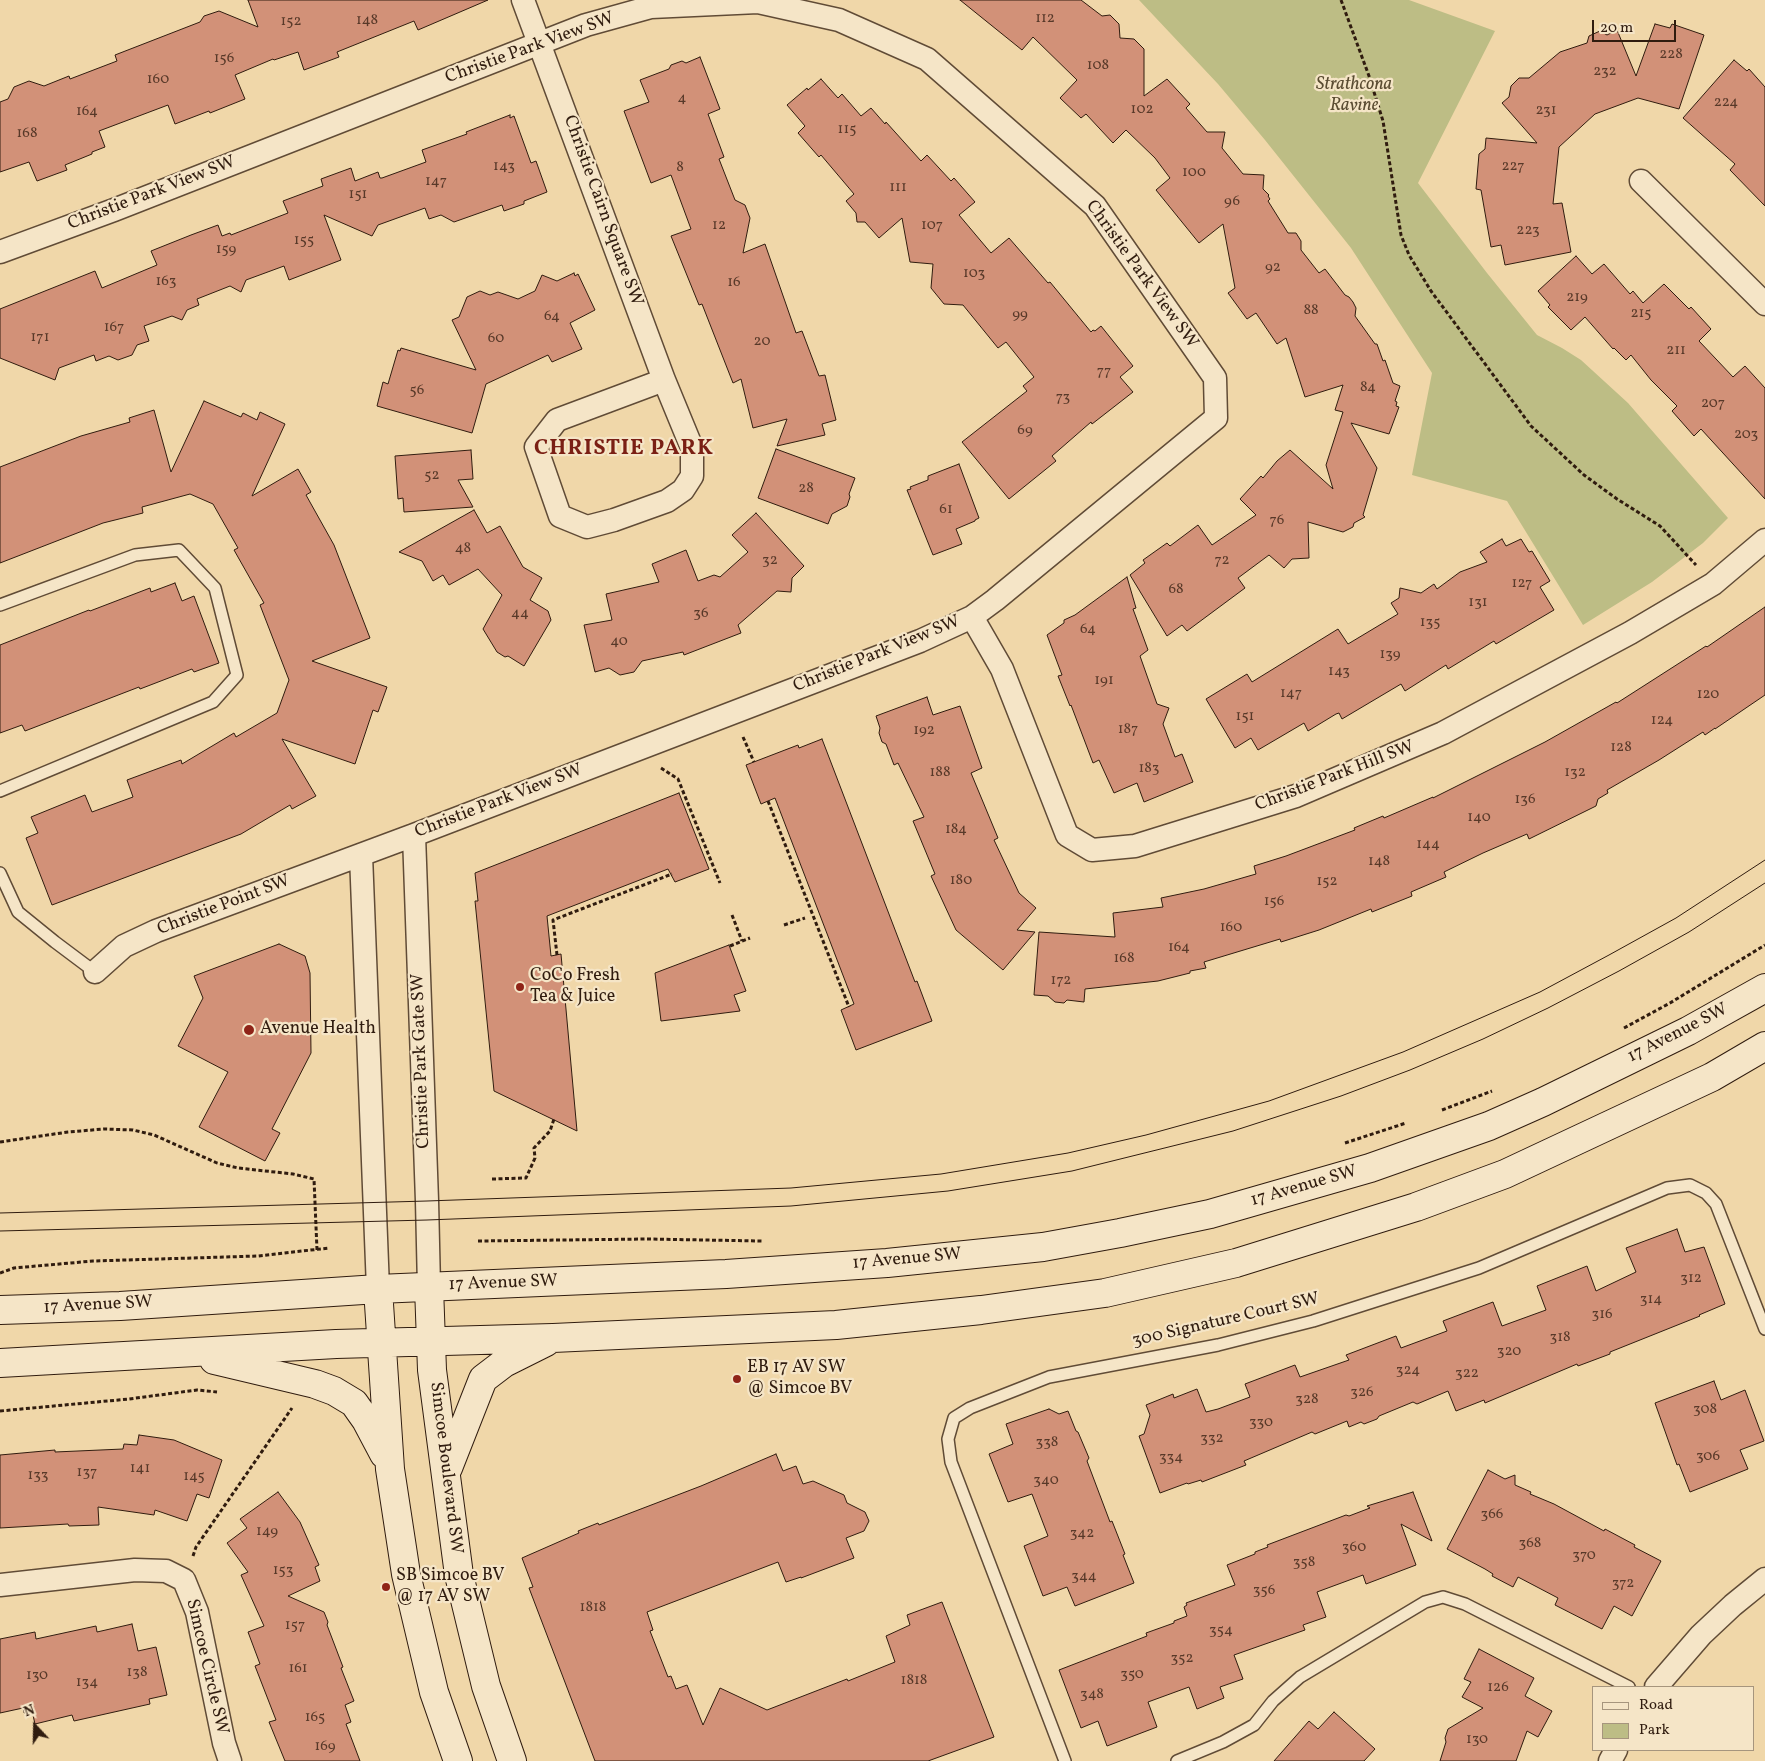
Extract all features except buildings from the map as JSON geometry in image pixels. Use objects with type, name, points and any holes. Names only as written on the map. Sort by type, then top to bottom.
[{"type":"main road","name":"17 Avenue SW","points":[[0,1310],[120,1306],[378,1289],[707,1275],[887,1264],[1043,1247],[1120,1233],[1210,1214],[1370,1168],[1489,1126],[1543,1102],[1688,1031],[1765,988]]},
{"type":"main road","points":[[0,1363],[382,1343],[552,1338],[836,1325],[982,1310],[1105,1293],[1236,1263],[1416,1207],[1505,1174],[1712,1077],[1765,1046]]},
{"type":"main road","name":"Simcoe Boulevard SW","points":[[429,1287],[432,1370],[446,1472],[452,1535],[459,1575],[486,1686],[512,1761]]},
{"type":"main road","points":[[378,1289],[390,1469],[410,1592],[434,1692],[458,1761]]},
{"type":"main road","points":[[446,1472],[483,1379],[504,1363],[552,1338]]},
{"type":"main road","points":[[186,1353],[315,1384],[334,1391],[354,1403],[366,1420],[390,1469]]},
{"type":"street","name":"Christie Cairn Square SW","points":[[524,0],[664,380],[692,448],[692,476],[683,490],[667,501],[588,527],[560,516],[536,447],[557,420],[664,380]]},
{"type":"street","name":"Christie Park View SW","points":[[0,252],[123,206],[586,25],[651,7],[758,2],[839,20],[927,59],[1096,206],[1215,378],[1216,418],[972,617],[920,641],[361,855]]},
{"type":"street","points":[[1641,182],[1765,304]]},
{"type":"street","name":"Christie Park Hill SW","points":[[972,617],[1002,669],[1067,835],[1092,850],[1135,846],[1296,796],[1443,734],[1630,633],[1713,584],[1765,540]]},
{"type":"street","name":"Christie Park Gate SW","points":[[414,835],[429,1287]]},
{"type":"street","points":[[361,855],[378,1289]]},
{"type":"street","name":"Christie Point SW","points":[[94,972],[124,946],[156,931],[361,855]]},
{"type":"street","name":"Simcoe Circle SW","points":[[0,1585],[135,1570],[166,1571],[184,1580],[197,1612],[224,1743],[230,1761]]},
{"type":"street","points":[[1657,1686],[1701,1635],[1733,1605],[1765,1579]]},
{"type":"lane","points":[[0,605],[135,555],[179,550],[215,588],[237,675],[213,702],[0,791]]},
{"type":"lane","points":[[0,873],[18,912],[94,972]]},
{"type":"lane","name":"300 Signature Court SW","points":[[1065,1761],[951,1462],[948,1439],[954,1418],[970,1408],[1049,1377],[1218,1345],[1313,1321],[1479,1268],[1667,1188],[1690,1186],[1706,1193],[1716,1204],[1765,1329]]},
{"type":"lane","points":[[1177,1761],[1223,1742],[1254,1725],[1273,1701],[1300,1677],[1425,1602],[1443,1597],[1465,1604],[1627,1686]]},
{"type":"path","points":[[1341,0],[1369,76],[1383,121],[1401,236],[1409,255],[1428,286],[1531,426],[1584,475],[1617,499],[1660,526],[1713,584]]},
{"type":"path","points":[[743,736],[754,762]]},
{"type":"path","points":[[661,767],[678,779],[720,883]]},
{"type":"path","points":[[768,801],[848,1006]]},
{"type":"path","points":[[706,862],[710,859]]},
{"type":"path","points":[[557,955],[554,920],[672,874]]},
{"type":"path","points":[[732,915],[742,941]]},
{"type":"path","points":[[784,925],[805,918]]},
{"type":"path","points":[[730,946],[750,938]]},
{"type":"path","points":[[1619,1031],[1679,998],[1765,945]]},
{"type":"path","points":[[1437,1112],[1498,1089]]},
{"type":"path","points":[[492,1179],[526,1178],[535,1158],[534,1148],[550,1131],[554,1119]]},
{"type":"path","points":[[1339,1146],[1410,1122]]},
{"type":"path","points":[[0,1142],[68,1132],[104,1129],[133,1130],[154,1135],[218,1163],[238,1168],[293,1174],[314,1179],[317,1250]]},
{"type":"path","points":[[478,1241],[763,1241]]},
{"type":"path","points":[[0,1273],[14,1268],[93,1261],[258,1256],[329,1248]]},
{"type":"path","points":[[0,1411],[129,1399],[197,1390],[221,1392]]},
{"type":"path","points":[[184,1580],[196,1547],[292,1408]]},
{"type":"green space","name":"Strathcona Ravine","points":[[1139,0],[1409,0],[1495,31],[1418,183],[1537,335],[1581,360],[1628,403],[1728,518],[1703,543],[1652,582],[1583,625],[1507,501],[1412,475],[1432,373],[1351,248],[1218,84]]},
{"type":"tram line","points":[[0,1213],[791,1188],[941,1174],[1068,1153],[1146,1135],[1269,1101],[1403,1052],[1540,992],[1676,918],[1765,860]]},
{"type":"tram line","points":[[0,1231],[427,1220],[791,1206],[948,1191],[1072,1171],[1233,1131],[1341,1096],[1410,1070],[1483,1039],[1619,971],[1689,932],[1765,883]]},
{"type":"place","name":"CoCo Fresh Tea & Juice","points":[[520,987]]},
{"type":"place","name":"Avenue Health","points":[[249,1030]]},
{"type":"place","name":"EB 17 AV SW @ Simcoe BV","points":[[737,1379]]},
{"type":"place","name":"SB Simcoe BV @ 17 AV SW","points":[[386,1587]]},
{"type":"district","name":"CHRISTIE PARK","points":[[624,450]]}]
